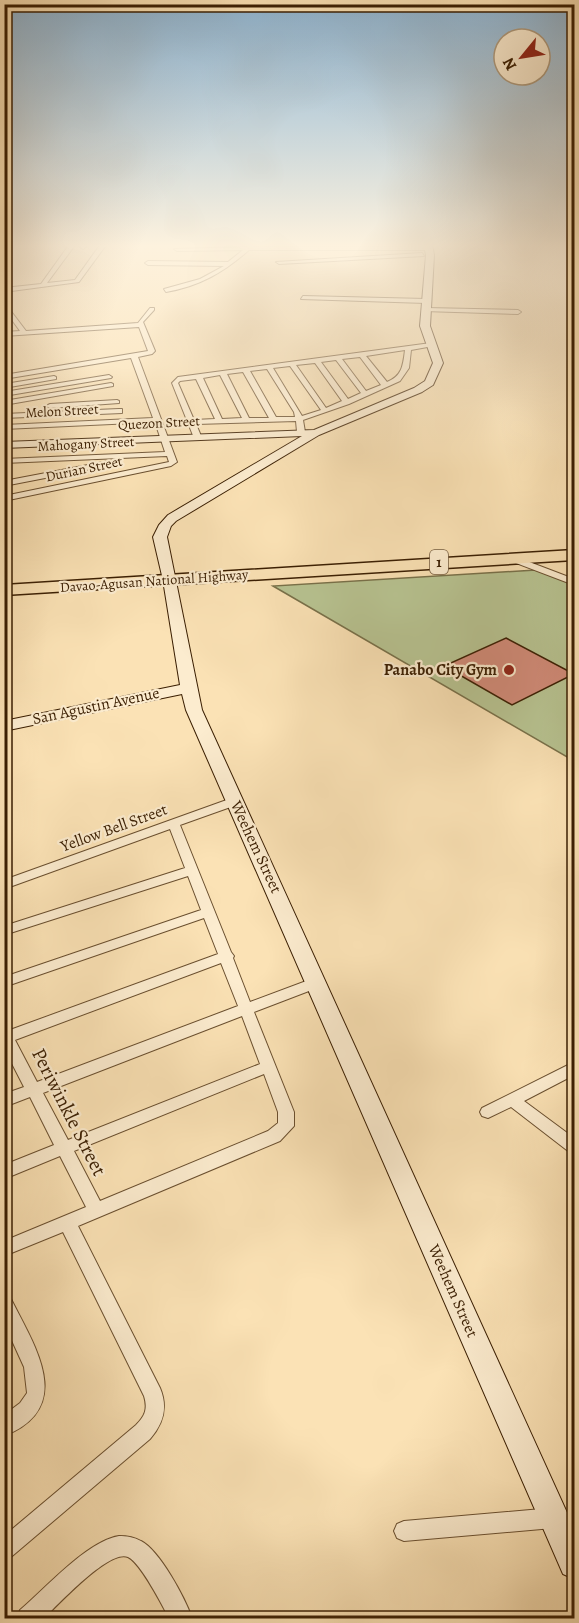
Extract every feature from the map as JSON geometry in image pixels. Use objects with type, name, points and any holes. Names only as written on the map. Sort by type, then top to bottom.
[{"type":"highway","name":"Davao-Agusan National Highway","points":[[4,583],[170,577],[574,555]]},
{"type":"highway","name":"Davao-Agusan National Highway","points":[[4,590],[170,577]]},
{"type":"street","points":[[16,321],[24,333]]},
{"type":"street","points":[[107,369],[4,379],[4,394],[107,369],[134,356],[152,351],[141,325],[142,321]]},
{"type":"street","name":"Weehem Street","points":[[425,321],[438,363],[429,382],[407,395],[315,434],[172,518],[165,525],[160,537],[170,577],[188,688],[194,710],[574,1563]]},
{"type":"street","points":[[4,334],[141,325]]},
{"type":"street","points":[[197,436],[175,381],[431,345]]},
{"type":"street","points":[[192,422],[298,419],[326,411],[386,386],[402,376],[407,362],[408,348]]},
{"type":"street","points":[[362,355],[386,386]]},
{"type":"street","points":[[134,356],[170,454]]},
{"type":"street","points":[[338,358],[366,395]]},
{"type":"street","points":[[317,361],[347,403]]},
{"type":"street","points":[[292,364],[326,411]]},
{"type":"street","points":[[270,368],[298,412],[301,432]]},
{"type":"street","points":[[107,369],[121,422]]},
{"type":"street","points":[[5,386],[107,369]]},
{"type":"street","points":[[246,371],[273,420]]},
{"type":"street","points":[[223,374],[246,420]]},
{"type":"street","points":[[199,377],[220,422]]},
{"type":"street","points":[[4,403],[111,385]]},
{"type":"street","points":[[17,401],[25,405],[37,406],[117,402]]},
{"type":"street","points":[[4,416],[119,411]]},
{"type":"street","name":"Melon Street","points":[[4,427],[158,420]]},
{"type":"street","name":"Quezon Street","points":[[4,445],[301,432],[315,434]]},
{"type":"street","name":"Mahogany Street","points":[[4,462],[170,454]]},
{"type":"street","name":"Durian Street","points":[[4,499],[168,465],[173,462],[170,454]]},
{"type":"street","points":[[4,484],[116,462],[122,460],[123,456]]},
{"type":"street","points":[[511,558],[574,582]]},
{"type":"street","name":"San Agustin Avenue","points":[[4,726],[188,688]]},
{"type":"street","name":"Yellow Bell Street","points":[[4,885],[235,801]]},
{"type":"street","points":[[4,1249],[281,1132],[286,1126],[286,1112],[174,824]]},
{"type":"street","points":[[4,931],[193,870]]},
{"type":"street","points":[[4,982],[209,912]]},
{"type":"street","points":[[5,1036],[227,956]]},
{"type":"street","points":[[4,1101],[317,982]]},
{"type":"street","name":"Periwinkle Street","points":[[5,1036],[96,1210]]},
{"type":"street","points":[[4,1172],[268,1066]]},
{"type":"street","points":[[489,1112],[574,1068]]},
{"type":"street","points":[[512,1100],[574,1146]]},
{"type":"street","points":[[4,1550],[143,1432],[152,1423],[156,1414],[153,1394],[68,1222]]},
{"type":"street","points":[[4,1427],[34,1401],[37,1389],[36,1374],[6,1313]]},
{"type":"street","points":[[404,1531],[555,1518]]},
{"type":"street","points":[[28,1618],[99,1556],[114,1547],[124,1545],[135,1549],[145,1559],[181,1618]]},
{"type":"green space","points":[[536,570],[574,584],[574,761],[273,586]]},
{"type":"building","name":"Panabo City Gym","points":[[506,638],[574,674],[512,705],[444,666]]},
{"type":"place","name":"Panabo City Gym","points":[[509,670]]}]
